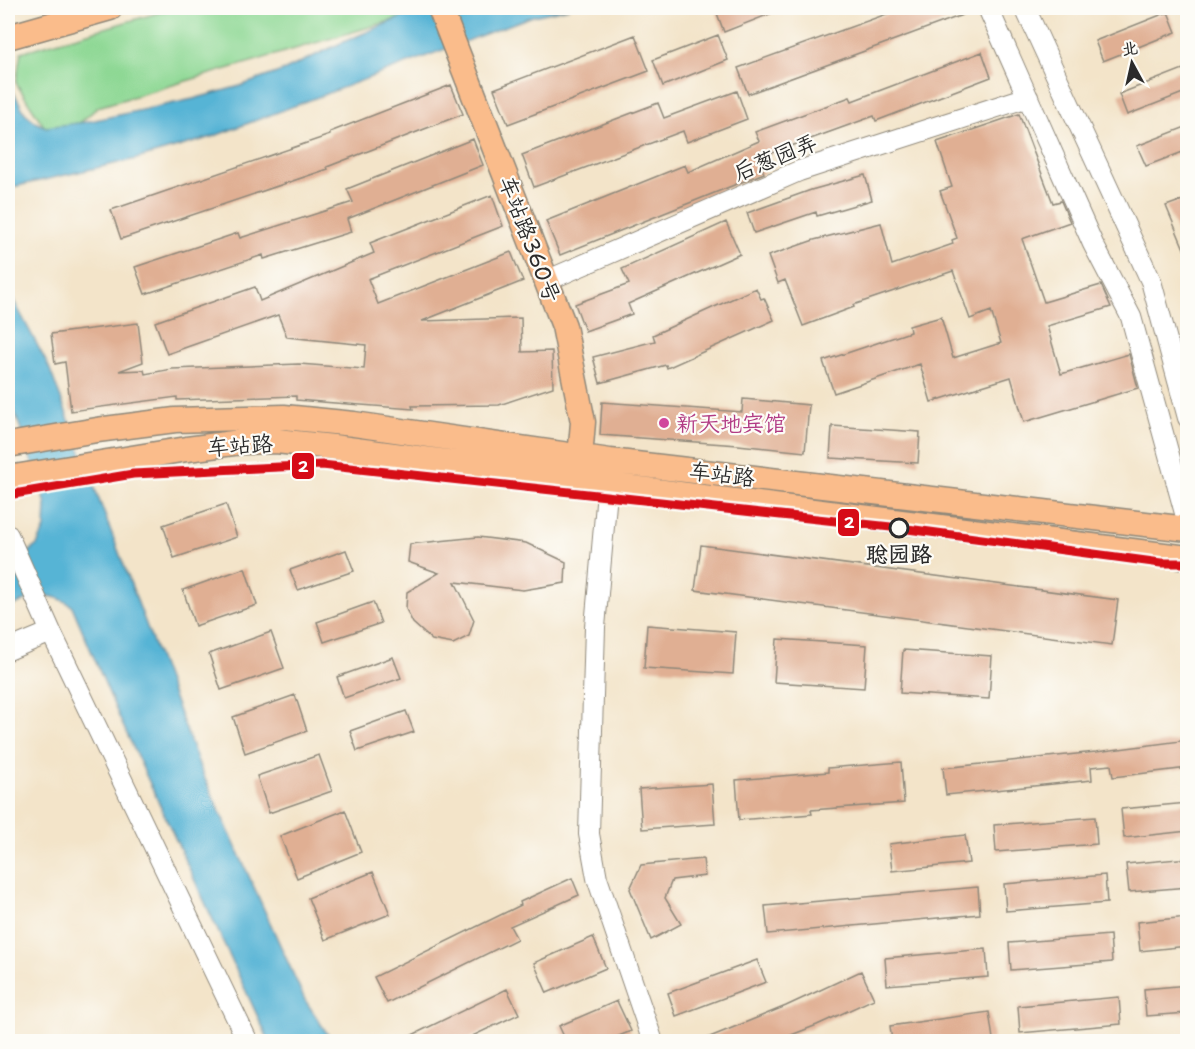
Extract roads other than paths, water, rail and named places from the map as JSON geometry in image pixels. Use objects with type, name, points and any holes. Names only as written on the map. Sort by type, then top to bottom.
[{"type":"main road","points":[[8,37],[110,8]]},
{"type":"main road","name":"车站路360号","points":[[440,8],[564,326],[583,422],[579,468]]},
{"type":"main road","name":"车站路","points":[[17,443],[176,420],[285,417],[354,424],[609,473],[1188,558]]},
{"type":"main road","name":"车站路","points":[[19,476],[187,448],[276,441],[579,468]]},
{"type":"main road","name":"车站路","points":[[609,473],[1188,526]]},
{"type":"street","points":[[988,8],[1093,244],[1131,317],[1188,526]]},
{"type":"street","points":[[1025,8],[1151,281],[1180,357],[1188,418]]},
{"type":"street","name":"后葱园弄","points":[[546,281],[799,171],[1028,97]]},
{"type":"street","points":[[609,473],[595,627],[589,834],[597,878],[653,1041]]},
{"type":"street","points":[[8,536],[51,632],[248,1041]]},
{"type":"street","points":[[8,650],[51,632]]},
{"type":"water","points":[[423,8],[569,8],[533,16],[209,138],[136,159],[8,188],[8,82],[25,113],[37,123],[46,127],[86,122],[193,99],[240,86],[285,70]]},
{"type":"water","points":[[8,290],[49,367],[201,770],[305,1000],[332,1041],[269,1041],[120,719],[72,606],[55,597],[40,596],[8,608],[8,568],[37,545],[45,528],[46,504],[8,392]]},
{"type":"place","name":"新天地宾馆","points":[[664,423]]},
{"type":"place","name":"聪园路","points":[[899,528]]}]
